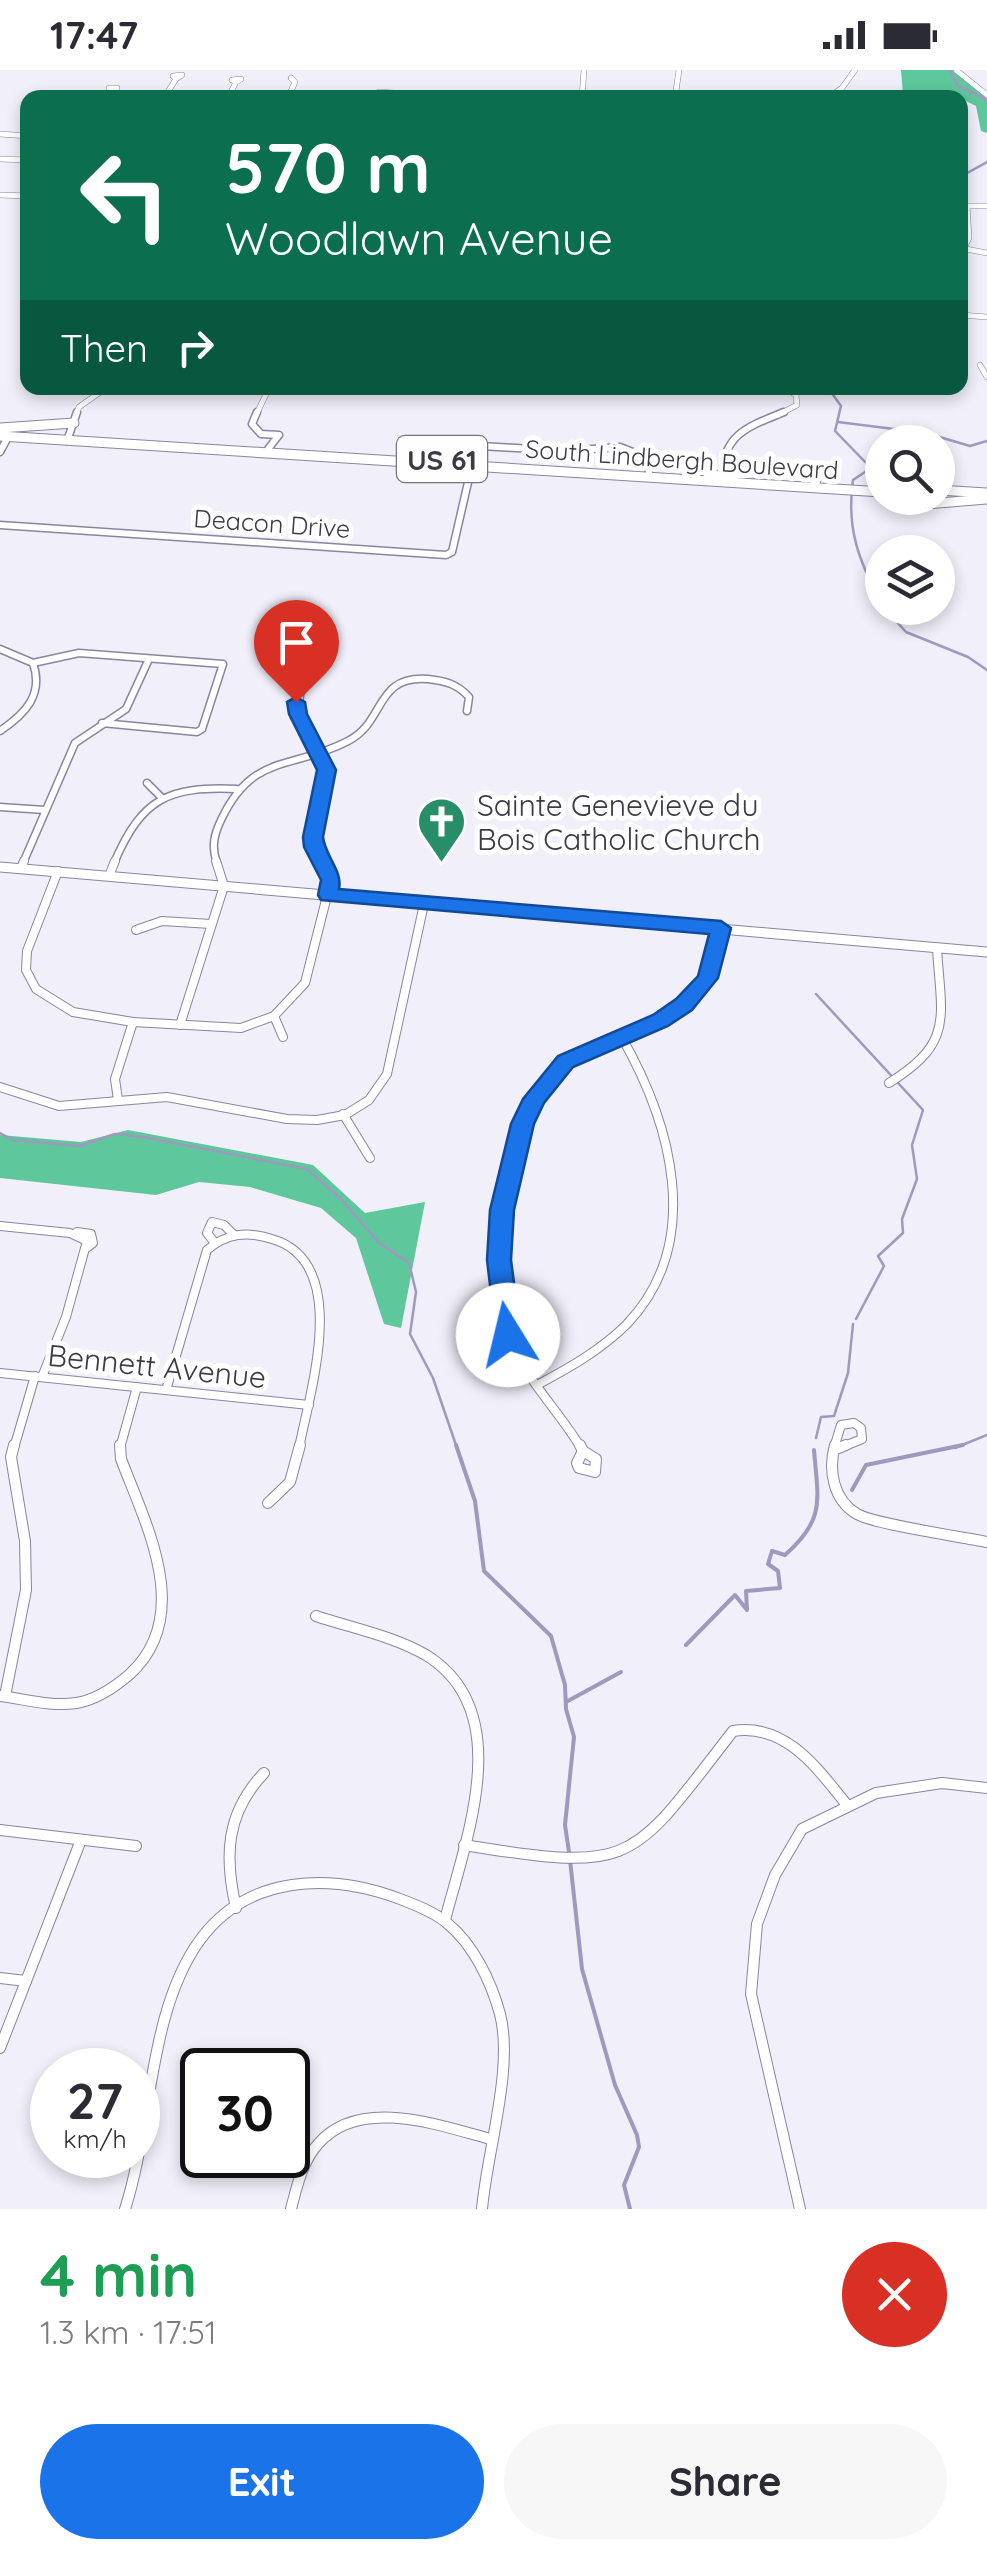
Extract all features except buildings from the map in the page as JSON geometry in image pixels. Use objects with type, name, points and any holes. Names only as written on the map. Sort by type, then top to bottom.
[{"type":"main road","points":[[2,433],[74,423]]},
{"type":"main road","name":"South Lindbergh Boulevard","points":[[2,433],[803,488],[865,488]]},
{"type":"main road","name":"South Lindbergh Boulevard","points":[[68,438],[838,487]]},
{"type":"main road","points":[[708,476],[808,470],[818,477],[815,483],[803,488]]},
{"type":"main road","points":[[955,494],[987,497]]},
{"type":"main road","name":"South Lindbergh Boulevard","points":[[955,500],[987,497]]},
{"type":"street","points":[[839,90],[855,70]]},
{"type":"street","points":[[956,70],[987,96]]},
{"type":"street","points":[[291,78],[295,82],[292,90]]},
{"type":"street","points":[[169,90],[176,79]]},
{"type":"street","points":[[232,90],[236,82]]},
{"type":"street","points":[[980,365],[987,377]]},
{"type":"street","points":[[68,438],[79,407],[96,395]]},
{"type":"street","points":[[266,395],[252,424],[260,434],[279,436],[268,449]]},
{"type":"street","points":[[722,474],[723,456],[746,425],[786,413],[797,405],[796,395]]},
{"type":"street","points":[[0,452],[2,433]]},
{"type":"street","points":[[448,444],[565,451],[620,447],[645,457],[649,472]]},
{"type":"street","name":"Deacon Drive","points":[[0,525],[446,555],[452,552],[472,466]]},
{"type":"street","points":[[0,649],[33,664],[40,676],[36,696],[22,715],[0,731]]},
{"type":"street","points":[[33,664],[56,655],[79,653],[223,664],[202,729],[197,732],[102,723]]},
{"type":"street","points":[[21,868],[74,742],[126,709],[149,658]]},
{"type":"street","points":[[58,871],[26,951],[26,970],[36,989],[73,1012],[133,1022],[241,1028],[274,1016],[305,983],[331,880],[313,837],[327,770],[298,714],[296,702],[308,676]]},
{"type":"street","points":[[180,1025],[224,886],[226,875],[215,856],[214,842],[237,789],[261,770],[340,746],[362,733],[376,718],[387,691],[402,681],[458,685],[469,696],[466,711]]},
{"type":"street","points":[[147,784],[162,798]]},
{"type":"street","points":[[108,876],[131,822],[162,798],[198,788],[237,789]]},
{"type":"street","points":[[0,807],[45,810]]},
{"type":"street","points":[[0,867],[987,952]]},
{"type":"street","points":[[0,1087],[58,1106],[171,1097],[295,1122],[342,1114],[376,1091],[387,1074],[424,904]]},
{"type":"street","points":[[136,930],[162,922],[211,924]]},
{"type":"street","points":[[583,1452],[508,1335],[501,1298],[500,1240],[510,1169],[523,1124],[548,1079],[577,1054],[660,1020],[684,1005],[702,986],[717,954],[721,928]]},
{"type":"street","points":[[889,1083],[927,1057],[944,1026],[936,948]]},
{"type":"street","points":[[274,1016],[283,1037]]},
{"type":"street","points":[[118,1100],[116,1079],[133,1022]]},
{"type":"street","points":[[537,1385],[605,1345],[630,1321],[647,1300],[666,1250],[673,1183],[665,1128],[639,1064],[621,1036]]},
{"type":"street","points":[[342,1114],[370,1158]]},
{"type":"street","points":[[215,1243],[207,1232],[212,1222],[224,1225],[234,1234]]},
{"type":"street","points":[[0,1226],[92,1234],[93,1243],[87,1244],[11,1457],[24,1541],[26,1590],[2,1696],[78,1703],[126,1679],[150,1651],[164,1621],[166,1599],[156,1552],[121,1458],[120,1442],[137,1387]]},
{"type":"street","points":[[166,1390],[207,1250],[234,1234],[276,1238],[306,1260],[313,1273],[320,1323],[319,1368],[289,1485],[268,1503]]},
{"type":"street","name":"Bennett Avenue","points":[[0,1372],[310,1405]]},
{"type":"street","points":[[834,1450],[832,1478],[839,1496],[858,1515],[987,1542]]},
{"type":"street","points":[[316,1616],[427,1656],[452,1676],[470,1700],[480,1744],[464,1844],[445,1920]]},
{"type":"street","points":[[464,1844],[561,1860],[613,1855],[636,1846],[653,1831],[734,1731],[748,1726],[772,1734],[802,1752],[847,1805]]},
{"type":"street","points":[[236,1908],[228,1878],[230,1828],[239,1804],[264,1774]]},
{"type":"street","points":[[800,2209],[751,1994],[757,1924],[775,1875],[802,1829],[876,1792],[926,1784],[987,1788]]},
{"type":"street","points":[[0,1830],[136,1846]]},
{"type":"street","points":[[0,2048],[81,1840]]},
{"type":"street","points":[[125,2209],[177,1989],[200,1940],[236,1908],[271,1891],[332,1880],[445,1920],[480,1963],[497,2000],[506,2042],[503,2089],[490,2139],[482,2209]]},
{"type":"street","points":[[0,1978],[26,1981]]},
{"type":"street","points":[[291,2209],[300,2174],[319,2144],[338,2124],[378,2118],[418,2119],[490,2139]]},
{"type":"green space","points":[[901,70],[953,70],[987,98],[987,133],[981,131],[976,106],[968,102],[968,90],[903,90]]},
{"type":"green space","points":[[128,1130],[313,1165],[365,1213],[425,1202],[401,1328],[384,1324],[356,1238],[321,1208],[250,1187],[199,1182],[156,1195],[0,1178],[0,1135],[81,1142]]},
{"type":"waterway","points":[[949,70],[958,86],[966,90]]},
{"type":"waterway","points":[[968,91],[987,100]]},
{"type":"waterway","points":[[968,173],[987,162]]},
{"type":"waterway","points":[[833,395],[841,406],[835,431],[871,468],[853,480],[851,498],[853,529],[865,569]]},
{"type":"waterway","points":[[838,422],[926,433],[970,446],[987,441]]},
{"type":"waterway","points":[[900,625],[906,632],[968,657],[987,670]]},
{"type":"waterway","points":[[816,994],[923,1110],[912,1145],[917,1179],[902,1219],[903,1233],[878,1256],[884,1266],[856,1319]]},
{"type":"waterway","points":[[0,1133],[13,1140],[80,1146],[115,1134],[143,1137],[307,1169],[341,1199],[379,1243],[409,1263],[416,1292],[410,1334],[433,1378],[457,1448]]},
{"type":"waterway","points":[[816,1438],[821,1417],[834,1416],[848,1373],[853,1324]]},
{"type":"waterway","points":[[962,1445],[987,1435]]},
{"type":"waterway","points":[[456,1445],[475,1501],[484,1571],[551,1636],[565,1685],[566,1709],[574,1737],[565,1825],[569,1852]]},
{"type":"waterway","points":[[852,1490],[866,1465],[962,1445]]},
{"type":"waterway","points":[[955,1448],[962,1445]]},
{"type":"waterway","points":[[686,1645],[735,1595],[747,1610],[746,1591],[780,1588],[778,1571],[768,1564],[772,1551],[785,1555],[813,1519],[817,1496],[814,1450]]},
{"type":"waterway","points":[[566,1702],[621,1672]]},
{"type":"waterway","points":[[570,1860],[582,1969],[615,2085],[637,2135],[639,2147],[624,2185],[630,2209]]},
{"type":"place","name":"Sainte Genevieve du Bois Catholic Church","points":[[442,864]]},
{"type":"route","points":[[296,702],[298,714],[327,770],[313,837],[331,880],[328,895],[721,928],[708,978],[684,1005],[660,1020],[577,1054],[548,1079],[534,1099],[510,1169],[502,1210],[499,1260],[508,1335]]}]
